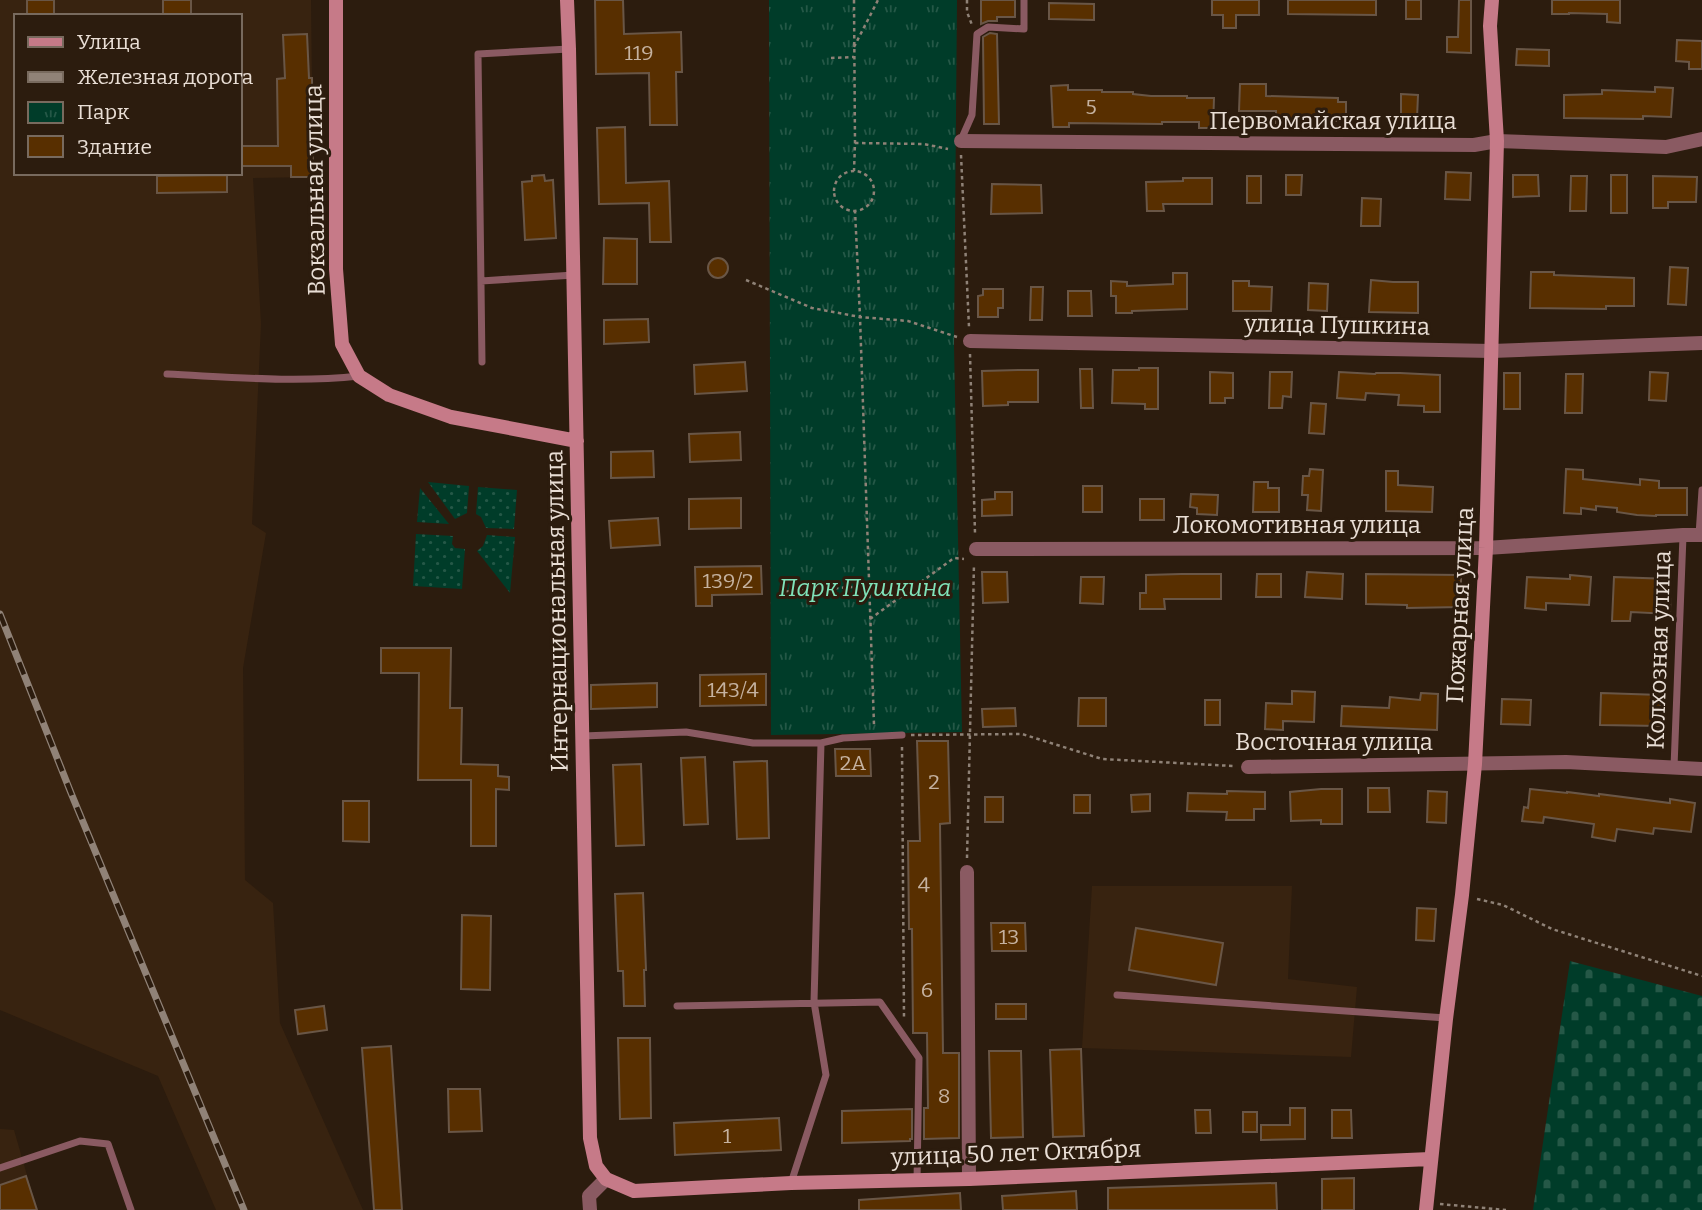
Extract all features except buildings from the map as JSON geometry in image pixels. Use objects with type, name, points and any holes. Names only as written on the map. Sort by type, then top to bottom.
[{"type":"street","name":"Вокзальная улица","points":[[336,0],[336,269],[342,344],[359,376]]},
{"type":"street","name":"Интернациональная улица","points":[[567,0],[590,1138],[596,1166],[606,1180]]},
{"type":"street","name":"Пожарная улица","points":[[1426,1206],[1475,764],[1486,548],[1497,141],[1490,26],[1492,0]]},
{"type":"street","name":"Первомайская улица","points":[[961,147],[1474,145],[1497,141],[1666,147],[1702,139]]},
{"type":"street","name":"улица Пушкина","points":[[970,341],[1492,351],[1702,343]]},
{"type":"street","points":[[359,376],[389,395],[451,417],[577,441]]},
{"type":"street","name":"Локомотивная улица","points":[[975,555],[1486,548],[1700,535]]},
{"type":"street","name":"Восточная улица","points":[[1248,767],[1566,762],[1702,769]]},
{"type":"street","points":[[967,872],[969,1179]]},
{"type":"street","name":"улица 50 лет Октября","points":[[606,1180],[634,1191],[1430,1159]]},
{"type":"street","points":[[590,1210],[589,1196],[606,1180]]},
{"type":"lane","points":[[961,147],[972,115],[977,34],[988,27],[1024,29],[1024,0]]},
{"type":"lane","points":[[482,362],[478,54],[569,49]]},
{"type":"lane","points":[[481,281],[574,275]]},
{"type":"lane","points":[[167,374],[294,379],[359,376]]},
{"type":"lane","name":"Колхозная улица","points":[[1700,535],[1702,490]]},
{"type":"lane","name":"Колхозная улица","points":[[1674,767],[1683,535]]},
{"type":"lane","points":[[583,736],[686,732],[752,743],[821,743],[843,738],[902,735]]},
{"type":"lane","points":[[791,1183],[826,1074],[814,1002],[821,743]]},
{"type":"lane","points":[[1117,995],[1446,1018]]},
{"type":"lane","points":[[677,1006],[880,1002],[919,1058],[917,1181]]},
{"type":"lane","points":[[0,1168],[79,1141],[108,1144],[131,1210]]},
{"type":"path","points":[[853,0],[854,171]]},
{"type":"path","points":[[853,47],[878,0]]},
{"type":"path","points":[[967,0],[967,12],[977,34]]},
{"type":"path","points":[[831,58],[854,57]]},
{"type":"path","points":[[855,143],[961,147],[970,341],[975,555],[967,872]]},
{"type":"path","points":[[854,171],[868,176],[874,188],[874,195],[867,206],[855,211],[844,208],[835,194],[837,180],[847,172],[854,171]]},
{"type":"path","points":[[855,211],[875,736]]},
{"type":"path","points":[[746,280],[812,308],[860,317],[908,321],[970,341]]},
{"type":"path","points":[[870,620],[954,558],[975,555]]},
{"type":"path","points":[[779,592],[869,586]]},
{"type":"path","name":"Восточная улица","points":[[902,735],[1022,734],[1102,759],[1248,767]]},
{"type":"path","points":[[902,735],[904,1038]]},
{"type":"path","points":[[1462,895],[1503,905],[1552,929],[1702,976]]},
{"type":"path","points":[[1426,1206],[1506,1210]]},
{"type":"shaded area","points":[[0,0],[311,0],[313,177],[253,178],[261,324],[252,524],[266,533],[243,668],[245,880],[273,903],[280,1023],[363,1210],[216,1210],[158,1076],[0,1010]]},
{"type":"shaded area","points":[[1092,886],[1292,886],[1288,979],[1357,987],[1351,1057],[1082,1048]]},
{"type":"shaded area","points":[[0,1129],[14,1130],[37,1210],[0,1210]]},
{"type":"green space","name":"Парк Пушкина","points":[[769,0],[957,0],[954,346],[962,732],[771,735]]},
{"type":"green space","points":[[428,482],[469,486],[467,513],[455,519]]},
{"type":"green space","points":[[478,487],[517,490],[514,529],[486,528],[481,517],[476,514]]},
{"type":"green space","points":[[420,488],[449,524],[417,522]]},
{"type":"green space","points":[[416,534],[453,536],[452,544],[455,548],[465,549],[462,589],[413,586]]},
{"type":"green space","points":[[487,535],[515,537],[510,593],[477,551],[483,546]]},
{"type":"green space","points":[[1570,961],[1702,996],[1702,1210],[1533,1210]]},
{"type":"railway","points":[[0,614],[71,793],[244,1210]]}]
